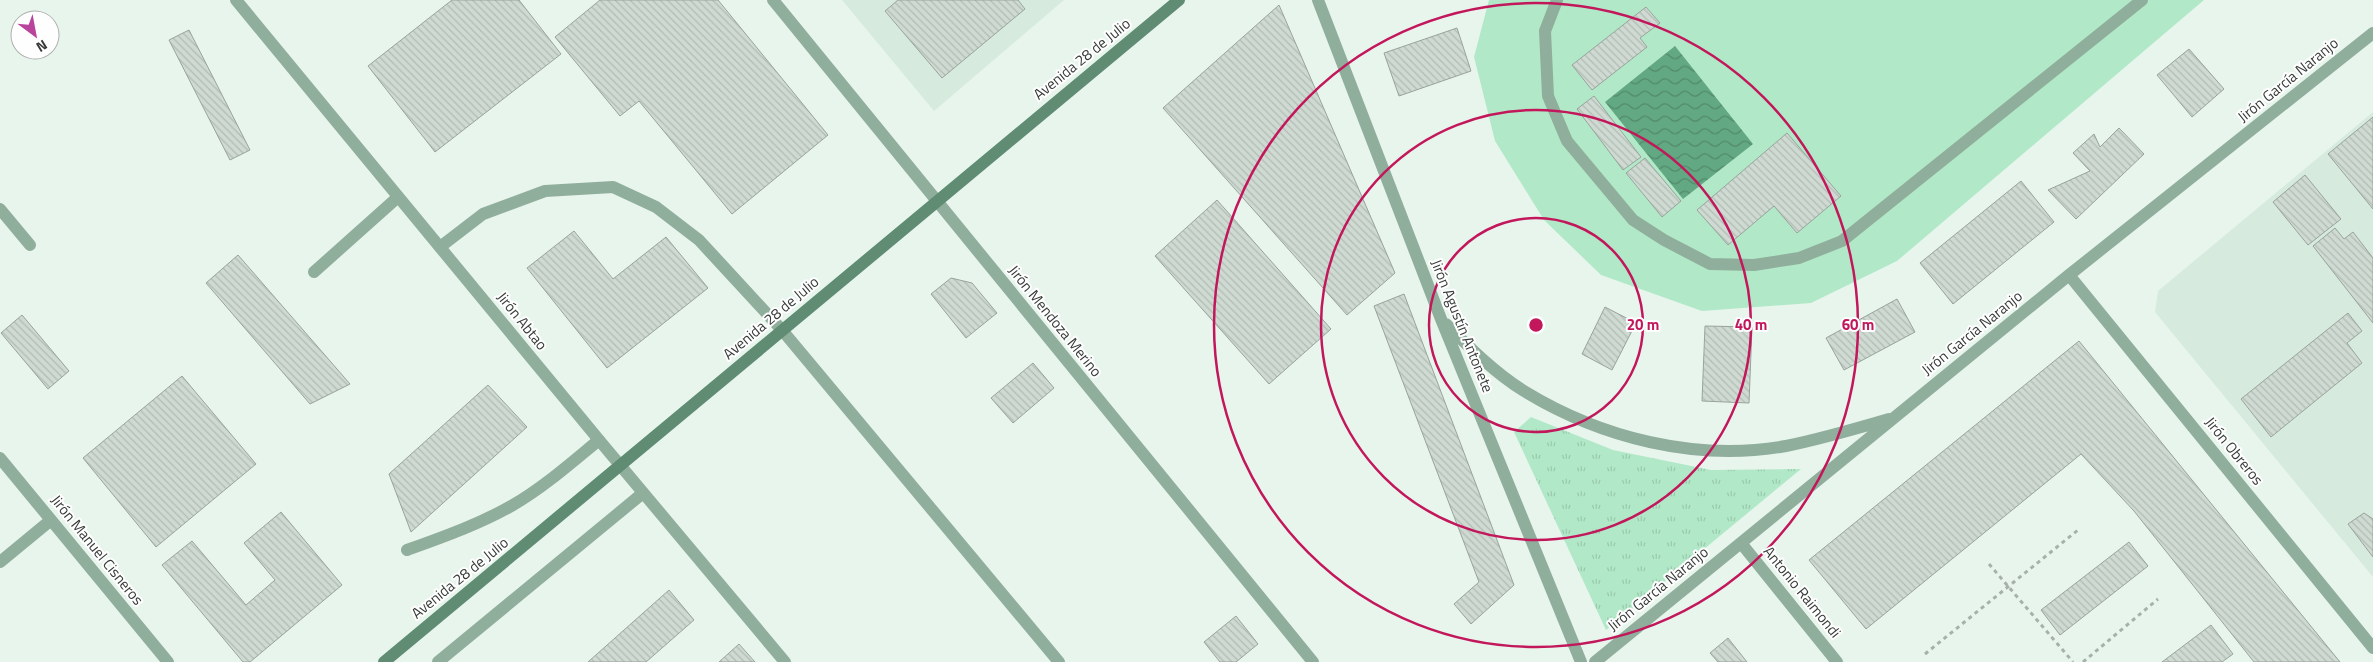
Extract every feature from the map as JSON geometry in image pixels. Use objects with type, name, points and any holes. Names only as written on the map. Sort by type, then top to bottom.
[{"type":"main road","name":"Avenida 28 de Julio","points":[[384,662],[621,467],[936,200],[1179,0]]},
{"type":"street","name":"Jirón Abtao","points":[[236,0],[598,440],[785,662]]},
{"type":"street","name":"Jirón Mendoza Merino","points":[[772,0],[1313,662]]},
{"type":"street","name":"Jirón Agustín Antonete","points":[[1318,0],[1441,319],[1581,662]]},
{"type":"street","points":[[1557,0],[1545,31],[1548,96],[1567,140],[1633,220],[1664,240],[1710,264],[1754,264],[1799,258],[1842,240],[2142,0]]},
{"type":"street","name":"Jirón García Naranjo","points":[[1595,662],[2069,275],[2373,33]]},
{"type":"street","points":[[440,247],[483,214],[545,191],[613,187],[656,207],[700,240],[782,330],[1059,662]]},
{"type":"street","points":[[314,272],[398,197]]},
{"type":"street","points":[[0,208],[30,245]]},
{"type":"street","name":"Jirón Obreros","points":[[2069,275],[2373,648]]},
{"type":"street","points":[[1441,319],[1480,358],[1523,390],[1571,416],[1622,436],[1675,447],[1730,451],[1784,446],[1838,434],[1896,416]]},
{"type":"street","points":[[407,550],[466,528],[513,505],[552,480],[598,440]]},
{"type":"street","name":"Jirón Manuel Cisneros","points":[[0,458],[168,662]]},
{"type":"street","points":[[438,662],[643,493]]},
{"type":"street","points":[[0,562],[51,520]]},
{"type":"street","name":"Antonio Raimondi","points":[[1741,543],[1837,662]]},
{"type":"path","points":[[1925,654],[2078,530]]},
{"type":"path","points":[[1988,564],[2072,662]]},
{"type":"path","points":[[2083,662],[2158,599]]},
{"type":"shaded area","points":[[842,0],[1064,0],[934,111]]},
{"type":"shaded area","points":[[2373,112],[2373,577],[2155,312],[2158,291]]},
{"type":"green space","points":[[1489,0],[2204,0],[1897,261],[1811,303],[1702,311],[1601,275],[1544,220],[1495,141],[1474,57]]},
{"type":"green space","points":[[1531,417],[1613,450],[1711,470],[1801,469],[1606,630],[1514,432]]},
{"type":"water","points":[[1675,46],[1753,144],[1683,199],[1605,102]]},
{"type":"building","points":[[452,0],[519,0],[561,54],[435,152],[368,66]]},
{"type":"building","points":[[600,0],[718,0],[828,135],[732,214],[639,101],[620,116],[555,37]]},
{"type":"building","points":[[898,0],[1018,0],[1025,9],[942,78],[885,11]]},
{"type":"building","points":[[1279,5],[1395,273],[1347,315],[1163,108]]},
{"type":"building","points":[[1646,7],[1660,23],[1640,38],[1647,47],[1592,90],[1572,65]]},
{"type":"building","points":[[1457,28],[1471,71],[1399,96],[1384,53]]},
{"type":"building","points":[[189,30],[250,150],[230,160],[169,40]]},
{"type":"building","points":[[2189,49],[2224,89],[2192,117],[2157,75]]},
{"type":"building","points":[[1594,96],[1641,157],[1623,170],[1577,109]]},
{"type":"building","points":[[2373,117],[2373,209],[2328,154]]},
{"type":"building","points":[[2119,128],[2144,154],[2076,219],[2048,190],[2090,171],[2073,153],[2094,134],[2100,147]]},
{"type":"building","points":[[1787,133],[1841,196],[1797,233],[1774,206],[1728,245],[1697,210]]},
{"type":"building","points":[[1645,158],[1681,201],[1662,217],[1626,173]]},
{"type":"building","points":[[2305,175],[2341,219],[2308,245],[2273,202]]},
{"type":"building","points":[[2021,181],[2054,222],[1953,304],[1920,263]]},
{"type":"building","points":[[1217,200],[1331,329],[1269,384],[1155,256]]},
{"type":"building","points":[[2335,228],[2344,239],[2353,232],[2373,258],[2373,323],[2313,246]]},
{"type":"building","points":[[574,231],[613,279],[666,237],[708,288],[607,368],[527,268]]},
{"type":"building","points":[[238,255],[350,384],[310,404],[206,283]]},
{"type":"building","points":[[951,278],[972,283],[997,313],[966,338],[931,294]]},
{"type":"building","points":[[1404,294],[1514,585],[1471,624],[1454,604],[1479,582],[1374,306]]},
{"type":"building","points":[[1897,299],[1915,332],[1844,370],[1826,338]]},
{"type":"building","points":[[1605,307],[1636,323],[1612,370],[1582,354]]},
{"type":"building","points":[[2348,313],[2362,331],[2347,343],[2362,363],[2271,437],[2241,399]]},
{"type":"building","points":[[22,315],[69,371],[48,389],[1,333]]},
{"type":"building","points":[[1705,326],[1752,327],[1749,403],[1702,401]]},
{"type":"building","points":[[2079,341],[2340,662],[2254,662],[2134,511],[2081,454],[1866,629],[1809,560]]},
{"type":"building","points":[[1033,363],[1054,388],[1013,423],[991,398]]},
{"type":"building","points":[[182,376],[256,464],[156,547],[83,458]]},
{"type":"building","points":[[488,385],[527,427],[411,532],[389,474]]},
{"type":"building","points":[[281,512],[342,585],[250,662],[243,662],[162,565],[192,541],[246,605],[275,580],[244,543]]},
{"type":"building","points":[[2364,513],[2373,519],[2373,557],[2348,524]]},
{"type":"building","points":[[2129,542],[2148,566],[2060,635],[2041,610]]},
{"type":"building","points":[[669,590],[694,620],[646,662],[588,662]]},
{"type":"building","points":[[1236,616],[1258,644],[1236,662],[1220,662],[1204,642]]},
{"type":"building","points":[[2211,625],[2233,654],[2222,662],[2162,662]]},
{"type":"building","points":[[1728,638],[1747,662],[1718,662],[1710,653]]},
{"type":"building","points":[[739,644],[755,662],[719,662]]}]
